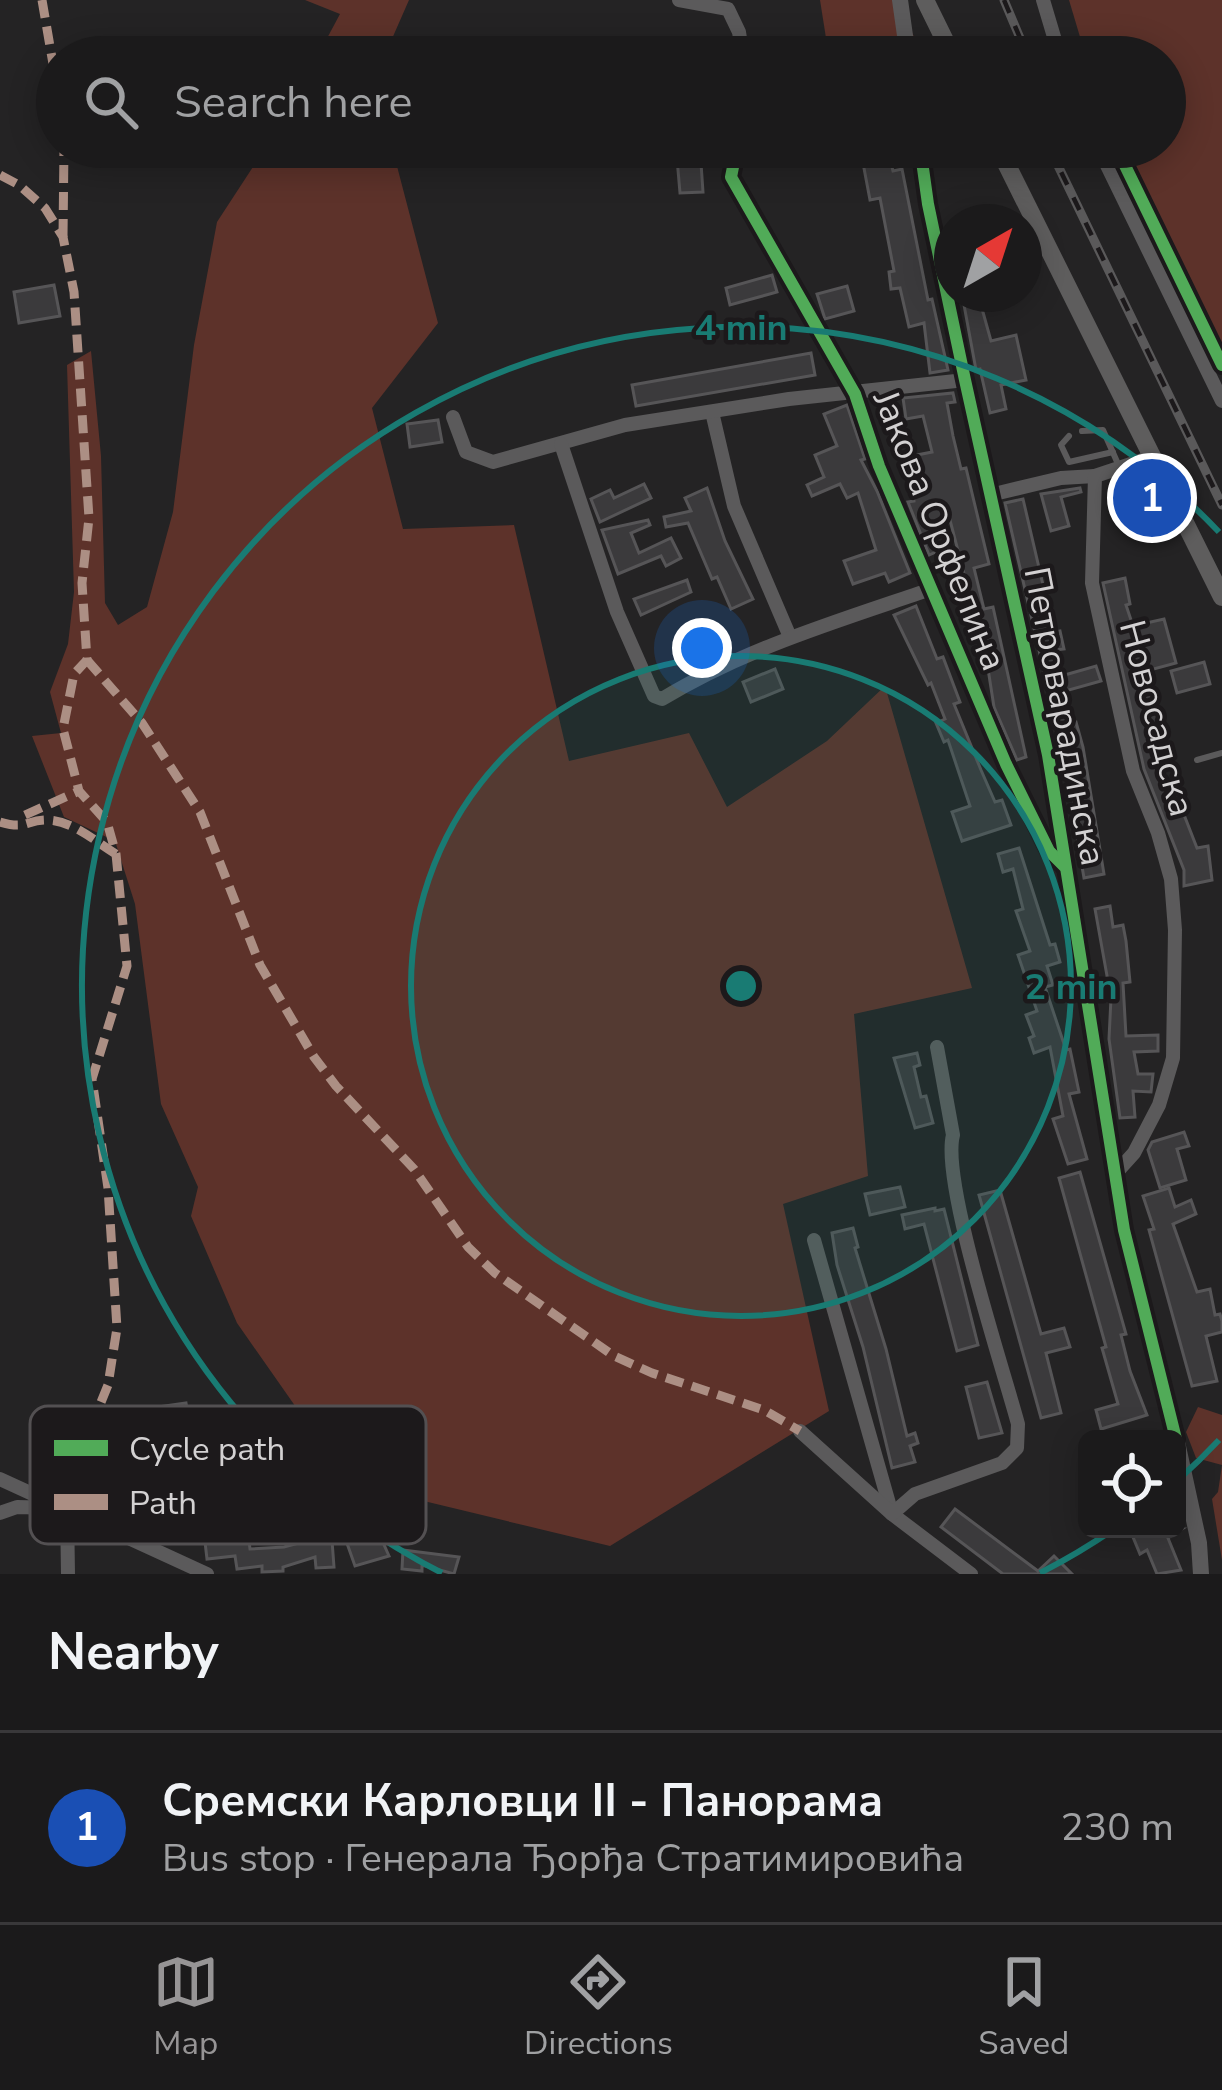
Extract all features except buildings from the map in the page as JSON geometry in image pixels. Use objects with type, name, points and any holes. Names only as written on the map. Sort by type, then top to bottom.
[{"type":"main road","points":[[926,0],[943,36]]},
{"type":"main road","points":[[1008,168],[1222,597]]},
{"type":"street","points":[[679,0],[728,9],[740,36]]},
{"type":"street","points":[[900,0],[905,36]]},
{"type":"street","points":[[1043,0],[1054,36]]},
{"type":"street","name":"Јакова Орфелина","points":[[732,168],[731,177],[855,394],[879,466],[1006,764],[1049,850],[1068,871]]},
{"type":"street","name":"Петроварадинска","points":[[923,168],[1048,755],[1124,1230],[1174,1430]]},
{"type":"street","points":[[1108,168],[1222,401]]},
{"type":"street","points":[[453,417],[466,452],[493,462],[625,425],[789,399],[965,380]]},
{"type":"street","points":[[712,412],[734,506],[790,637]]},
{"type":"street","points":[[561,444],[617,612],[654,696],[662,700],[710,670],[931,589]]},
{"type":"street","points":[[990,495],[1061,478],[1094,476],[1152,457]]},
{"type":"street","name":"Новосадска","points":[[1094,476],[1092,584],[1133,771],[1171,879],[1175,931],[1173,1058],[1159,1105],[1134,1153],[1115,1174]]},
{"type":"street","points":[[892,1514],[916,1494],[1003,1463],[1017,1448],[1018,1424],[959,1203],[938,1047]]},
{"type":"street","points":[[814,1240],[892,1514]]},
{"type":"street","points":[[800,1431],[892,1514],[970,1574]]},
{"type":"street","points":[[0,1479],[30,1492]]},
{"type":"street","name":"Петроварадинска","points":[[1186,1483],[1201,1574]]},
{"type":"street","points":[[0,1513],[30,1507]]},
{"type":"street","points":[[68,1544],[68,1574]]},
{"type":"street","points":[[143,1544],[206,1574]]},
{"type":"lane","points":[[1082,431],[1103,430],[1120,467]]},
{"type":"lane","points":[[1069,436],[1060,445],[1070,462],[1113,452]]},
{"type":"lane","points":[[1197,760],[1222,753]]},
{"type":"shaded area","points":[[305,0],[409,0],[393,36],[328,36],[340,14]]},
{"type":"shaded area","points":[[820,0],[896,0],[914,36],[826,36]]},
{"type":"shaded area","points":[[1069,0],[1222,0],[1222,345],[1135,168],[1186,168],[1186,36],[1080,36]]},
{"type":"shaded area","points":[[252,168],[397,168],[438,323],[372,408],[403,529],[514,525],[569,761],[689,733],[727,807],[827,741],[885,686],[972,988],[854,1014],[868,1176],[783,1204],[829,1411],[610,1546],[426,1502],[426,1406],[295,1406],[237,1323],[191,1216],[198,1187],[161,1104],[135,904],[115,841],[64,817],[32,736],[61,733],[50,692],[68,644],[74,592],[67,365],[91,351],[101,456],[105,603],[118,625],[147,607],[173,512],[194,345],[217,222]]},
{"type":"shaded area","points":[[1198,1407],[1222,1415],[1222,1465],[1196,1458],[1186,1432]]},
{"type":"shaded area","points":[[1222,1465],[1222,1560],[1212,1499],[1218,1492]]},
{"type":"railway","points":[[1004,0],[1019,36]]},
{"type":"railway","points":[[1059,168],[1222,505]]},
{"type":"marked path","points":[[42,0],[48,36]]},
{"type":"marked path","points":[[63,237],[64,168]]},
{"type":"marked path","points":[[0,175],[45,208],[63,237],[74,292],[89,518],[82,583],[87,660],[74,674],[63,729],[79,791],[107,822],[116,854],[127,966],[92,1079],[108,1188],[117,1328],[108,1385],[99,1406]]},
{"type":"marked path","points":[[87,660],[142,723],[200,812],[260,965],[314,1057],[414,1169],[468,1247],[495,1273],[614,1356],[764,1410],[800,1431]]},
{"type":"marked path","points":[[25,815],[79,791]]},
{"type":"marked path","points":[[0,822],[56,821],[116,854]]},
{"type":"cycle path","points":[[733,168],[731,177],[855,394],[879,466],[1006,764],[1049,851],[1064,866]]},
{"type":"cycle path","points":[[923,168],[1048,755],[1124,1230],[1174,1430]]},
{"type":"cycle path","points":[[1126,168],[1222,365]]},
{"type":"place","name":"Сремски Карловци II - Панорама","points":[[1152,498]]}]
